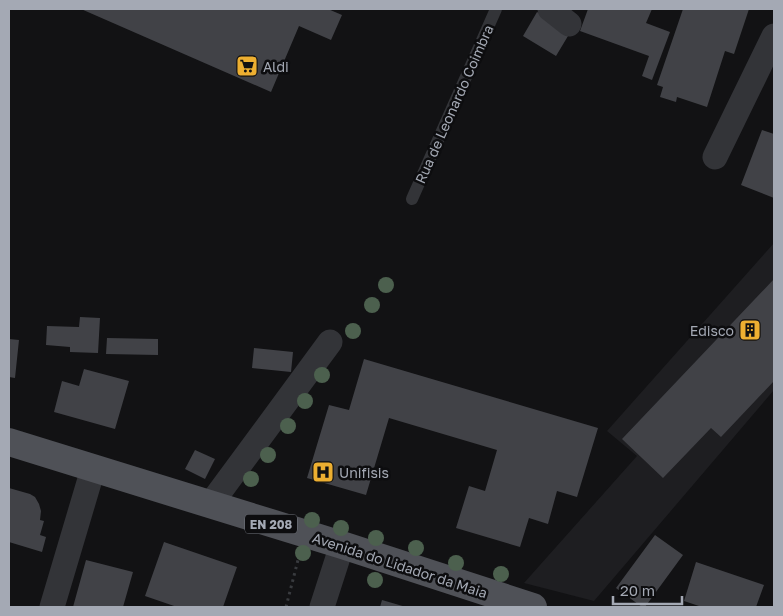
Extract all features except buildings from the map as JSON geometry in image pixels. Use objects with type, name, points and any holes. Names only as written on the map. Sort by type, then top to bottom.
[{"type":"main road","name":"Avenida do Lidador da Maia","points":[[9,442],[342,545],[533,607]]},
{"type":"street","points":[[550,9],[569,24],[564,9]]},
{"type":"street","points":[[715,157],[774,36]]},
{"type":"street","points":[[210,505],[330,342]]},
{"type":"street","points":[[52,607],[93,469]]},
{"type":"street","points":[[322,607],[342,545]]},
{"type":"lane","name":"Rua de Leonardo Coimbra","points":[[412,199],[496,9]]},
{"type":"path","points":[[286,607],[298,560]]},
{"type":"shaded area","points":[[774,243],[774,390],[594,601],[524,583],[637,456],[607,431]]},
{"type":"place","name":"Aldi","points":[[247,66]]},
{"type":"place","name":"Edisco","points":[[750,330]]},
{"type":"place","name":"Unifisis","points":[[323,472]]}]
